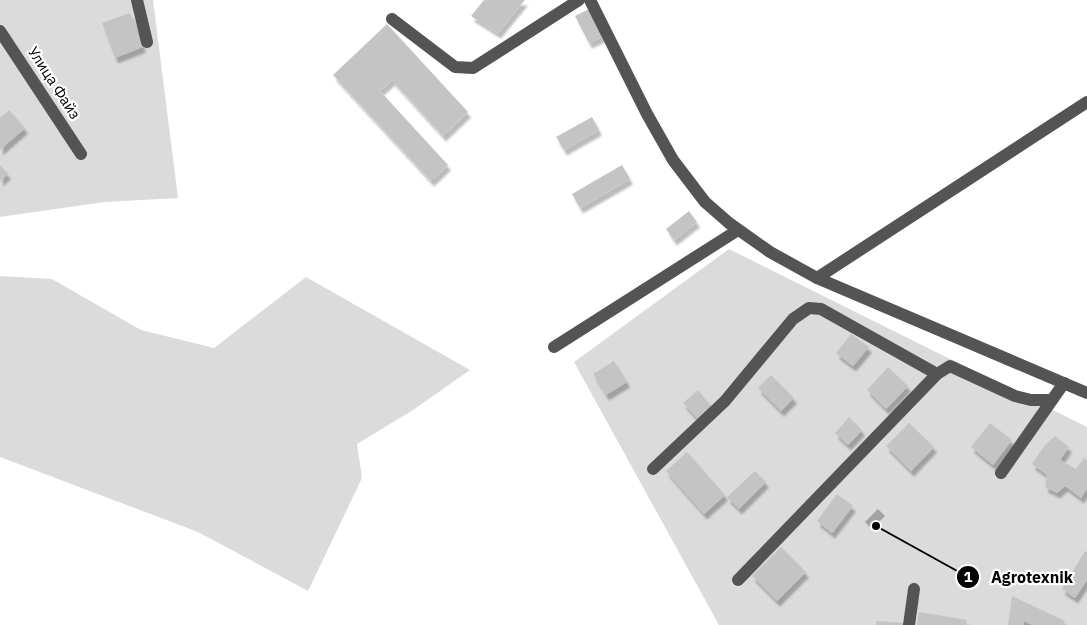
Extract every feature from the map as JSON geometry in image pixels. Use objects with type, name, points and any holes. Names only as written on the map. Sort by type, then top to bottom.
[{"type":"street","points":[[137,0],[147,42]]},
{"type":"street","points":[[392,19],[456,67],[473,68],[579,0]]},
{"type":"street","points":[[590,0],[651,122],[673,160],[705,202],[738,230],[770,252],[817,278],[1087,393]]},
{"type":"street","name":"Улица Файз","points":[[0,31],[81,154]]},
{"type":"street","points":[[817,278],[1087,102]]},
{"type":"street","points":[[554,347],[738,230]]},
{"type":"street","points":[[653,469],[725,401],[793,319],[808,308],[821,309],[937,374]]},
{"type":"street","points":[[738,580],[937,374],[950,366],[1015,396],[1031,400],[1052,400]]},
{"type":"street","points":[[1001,473],[1064,383]]},
{"type":"street","points":[[909,625],[914,590]]},
{"type":"shaded area","points":[[0,0],[153,0],[178,198],[105,202],[0,217]]},
{"type":"shaded area","points":[[729,249],[1087,427],[1087,625],[719,625],[574,362]]},
{"type":"shaded area","points":[[0,276],[52,279],[141,330],[214,348],[306,277],[470,370],[413,410],[357,444],[362,478],[308,591],[198,532],[0,457]]},
{"type":"shaded area","points":[[878,509],[885,516],[872,529],[865,522]]},
{"type":"building","points":[[484,0],[525,0],[498,33],[471,16]]},
{"type":"building","points":[[589,9],[602,37],[589,43],[575,16]]},
{"type":"building","points":[[130,13],[143,47],[115,58],[102,23]]},
{"type":"building","points":[[387,24],[468,112],[443,136],[392,80],[380,91],[448,165],[431,181],[333,75]]},
{"type":"building","points":[[9,110],[25,128],[0,150],[0,118]]},
{"type":"building","points":[[592,117],[599,130],[564,150],[556,137]]},
{"type":"building","points":[[0,165],[8,174],[0,181]]},
{"type":"building","points":[[622,165],[630,179],[580,208],[572,194]]},
{"type":"building","points":[[689,211],[697,222],[674,240],[666,229]]},
{"type":"building","points":[[851,334],[869,347],[853,366],[836,353]]},
{"type":"building","points":[[614,361],[627,382],[606,395],[593,374]]},
{"type":"building","points":[[888,367],[908,386],[886,409],[867,390]]},
{"type":"building","points":[[771,375],[794,398],[781,411],[758,388]]},
{"type":"building","points":[[698,390],[711,406],[698,419],[683,403]]},
{"type":"building","points":[[849,417],[862,430],[848,445],[835,433]]},
{"type":"building","points":[[909,423],[934,447],[911,471],[886,446]]},
{"type":"building","points":[[990,423],[1012,440],[993,465],[971,447]]},
{"type":"building","points":[[1055,436],[1069,447],[1060,460],[1076,469],[1084,458],[1087,460],[1087,489],[1081,498],[1065,486],[1057,493],[1045,487],[1047,475],[1032,464],[1045,445]]},
{"type":"building","points":[[687,452],[725,495],[704,514],[666,471]]},
{"type":"building","points":[[755,471],[766,482],[739,509],[727,497]]},
{"type":"building","points":[[837,494],[853,506],[832,533],[817,521]]},
{"type":"building","points":[[781,547],[806,572],[777,601],[752,576]]},
{"type":"building","points":[[1085,551],[1087,552],[1087,580],[1075,598],[1062,589]]},
{"type":"building","points":[[1012,596],[1065,621],[1063,625],[1033,625],[1024,621],[1024,625],[1008,625]]},
{"type":"building","points":[[919,612],[967,620],[966,625],[917,625]]},
{"type":"building","points":[[876,621],[906,623],[906,625],[876,625]]},
{"type":"place","name":"Agrotexnik","points":[[876,526]]}]
